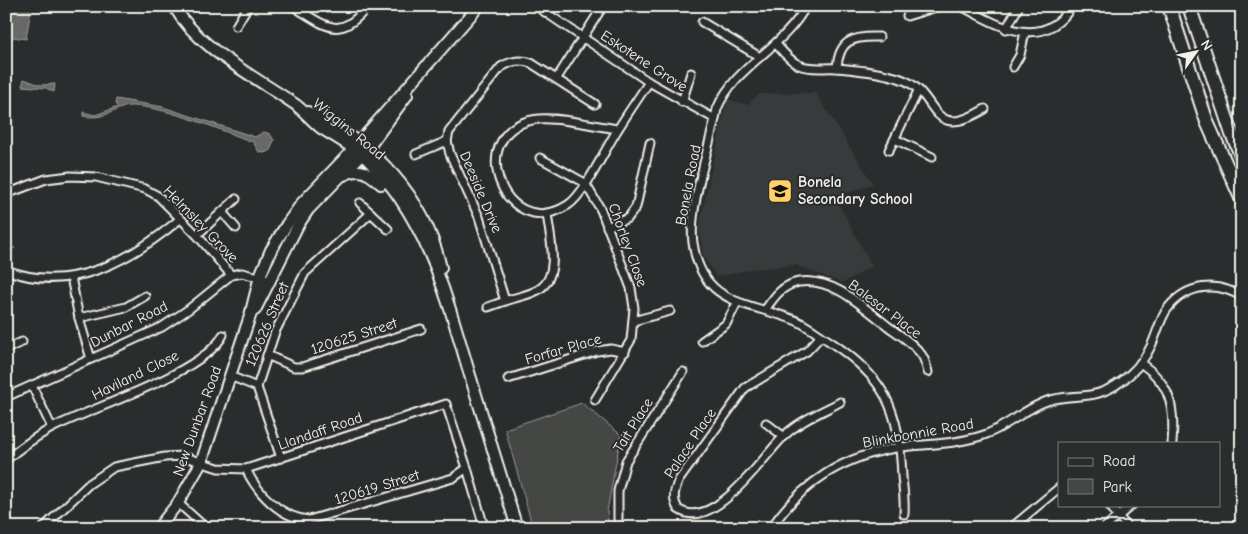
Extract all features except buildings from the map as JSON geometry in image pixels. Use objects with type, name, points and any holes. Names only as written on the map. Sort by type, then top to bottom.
[{"type":"highway","points":[[1169,6],[1207,122],[1242,200]]},
{"type":"highway","points":[[1190,9],[1232,134],[1242,157]]},
{"type":"street","name":"Wiggins Road","points":[[174,6],[184,22],[206,44],[298,107],[318,126],[361,149],[400,181],[427,226],[439,260],[449,307]]},
{"type":"street","points":[[236,26],[248,6]]},
{"type":"street","points":[[292,6],[325,25],[334,28],[349,25],[368,6]]},
{"type":"street","points":[[264,278],[303,218],[341,176],[426,66],[479,6]]},
{"type":"street","name":"Eskotene Grove","points":[[536,6],[649,82],[715,119]]},
{"type":"street","points":[[557,78],[603,6]]},
{"type":"street","name":"Bonela Road","points":[[806,6],[796,24],[729,86],[722,95],[694,212],[692,242],[702,272],[717,290],[737,303],[765,310],[799,322],[856,360],[880,386],[890,405],[896,423],[900,448],[904,514]]},
{"type":"street","points":[[907,16],[940,6]]},
{"type":"street","points":[[960,6],[1006,29],[1025,32],[1044,29],[1058,21],[1072,6]]},
{"type":"street","points":[[1006,29],[1019,6]]},
{"type":"street","points":[[702,22],[760,57]]},
{"type":"street","points":[[1013,67],[1020,54],[1025,32]]},
{"type":"street","points":[[837,68],[838,56],[848,42],[860,36],[879,37]]},
{"type":"street","points":[[776,44],[788,58],[798,64],[837,68],[902,79],[918,91],[933,110],[945,120],[963,121],[985,110]]},
{"type":"street","name":"Deeside Drive","points":[[505,301],[479,217],[450,154],[447,141],[453,125],[488,83],[508,63],[524,60],[557,78],[595,104]]},
{"type":"street","points":[[682,102],[691,73]]},
{"type":"street","points":[[618,128],[538,119],[516,127],[503,140],[496,164],[497,175],[504,193],[522,208],[534,212],[547,213],[570,204],[649,82]]},
{"type":"street","points":[[889,150],[918,91]]},
{"type":"street","points":[[895,139],[932,157]]},
{"type":"street","points":[[416,154],[447,141]]},
{"type":"street","points":[[607,227],[628,218],[636,207],[650,143]]},
{"type":"street","name":"Wiggins Road","points":[[361,149],[400,201],[428,250],[449,307],[517,528]]},
{"type":"street","points":[[264,278],[271,250],[295,213],[361,149]]},
{"type":"street","points":[[540,158],[585,183]]},
{"type":"street","points":[[341,176],[355,170],[366,171],[400,201]]},
{"type":"street","name":"Helmsley Grove","points":[[6,194],[46,179],[70,176],[96,177],[145,188],[158,196],[197,235],[232,275]]},
{"type":"street","name":"Chorley Close","points":[[585,183],[596,199],[631,288],[634,308],[632,334],[625,352],[595,400]]},
{"type":"street","points":[[197,235],[236,199]]},
{"type":"street","points":[[360,203],[388,229]]},
{"type":"street","points":[[222,212],[236,228]]},
{"type":"street","name":"120626 Street","points":[[257,386],[267,355],[286,309],[305,273],[371,213]]},
{"type":"street","points":[[488,307],[541,288],[550,277],[552,262],[547,213]]},
{"type":"street","points":[[6,270],[39,278],[71,278],[96,271],[123,260],[158,237],[180,219]]},
{"type":"street","points":[[232,275],[242,273],[264,278]]},
{"type":"street","name":"Dunbar Road","points":[[6,397],[162,327],[189,309],[232,275]]},
{"type":"street","points":[[71,278],[79,318],[91,359]]},
{"type":"street","name":"New Dunbar Road","points":[[158,528],[178,503],[200,463],[264,278]]},
{"type":"street","name":"Balesar Place","points":[[765,310],[778,292],[789,285],[802,282],[827,286],[851,298],[907,340],[922,355],[928,372]]},
{"type":"street","name":"Blinkbonnie Road","points":[[772,528],[796,496],[822,475],[852,459],[900,448],[984,435],[1003,426],[1021,413],[1048,401],[1099,393],[1110,389],[1123,380],[1140,363],[1150,348],[1167,309],[1184,294],[1208,286],[1222,287],[1242,297]]},
{"type":"street","points":[[79,318],[126,307],[145,296]]},
{"type":"street","points":[[702,341],[726,324],[737,303]]},
{"type":"street","points":[[633,321],[670,311]]},
{"type":"street","name":"120625 Street","points":[[267,355],[294,367],[302,368],[421,329]]},
{"type":"street","name":"Haviland Close","points":[[6,460],[22,446],[52,428],[174,374],[215,347],[223,335]]},
{"type":"street","name":"Palace Place","points":[[689,522],[679,511],[675,502],[675,490],[682,474],[745,388],[807,351],[821,336]]},
{"type":"street","points":[[6,349],[22,342]]},
{"type":"street","name":"Forfar Place","points":[[508,379],[597,351],[611,349],[625,352]]},
{"type":"street","points":[[1140,363],[1165,386],[1170,395],[1172,442]]},
{"type":"street","name":"Tait Place","points":[[618,528],[618,491],[626,461],[683,372]]},
{"type":"street","points":[[230,376],[257,386],[282,458]]},
{"type":"street","points":[[32,386],[52,428]]},
{"type":"street","points":[[744,492],[783,436],[840,402]]},
{"type":"street","name":"Llandaff Road","points":[[43,528],[96,478],[114,467],[176,456],[189,457],[200,463],[218,468],[246,469],[446,404],[467,468]]},
{"type":"street","points":[[766,423],[783,436]]},
{"type":"street","points":[[467,468],[484,527]]},
{"type":"street","name":"120619 Street","points":[[246,469],[259,491],[284,512],[294,518],[309,520],[453,478],[467,468]]},
{"type":"street","points":[[1011,528],[1058,489]]},
{"type":"street","points":[[178,503],[206,528]]},
{"type":"street","points":[[1110,506],[1128,528]]},
{"type":"street","points":[[1104,528],[1131,506]]},
{"type":"shaded area","points":[[8,6],[31,9],[26,39],[6,36]]},
{"type":"shaded area","points":[[24,79],[40,85],[55,84],[54,92],[46,88],[22,86]]},
{"type":"shaded area","name":"Bonela Secondary School","points":[[816,93],[873,184],[835,197],[872,266],[843,283],[795,265],[752,269],[716,277],[703,255],[699,227],[727,99],[747,105],[759,94]]},
{"type":"shaded area","points":[[116,99],[163,107],[255,137],[264,132],[270,134],[274,140],[270,151],[259,152],[253,142],[194,120],[163,111],[134,106],[128,106],[105,115],[83,116],[83,112],[95,115],[118,107],[115,104]]},
{"type":"green space","points":[[582,403],[621,435],[607,511],[609,528],[533,528],[505,429]]},
{"type":"waterway","points":[[6,251],[14,248]]},
{"type":"place","name":"Bonela Secondary School","points":[[780,191]]}]
